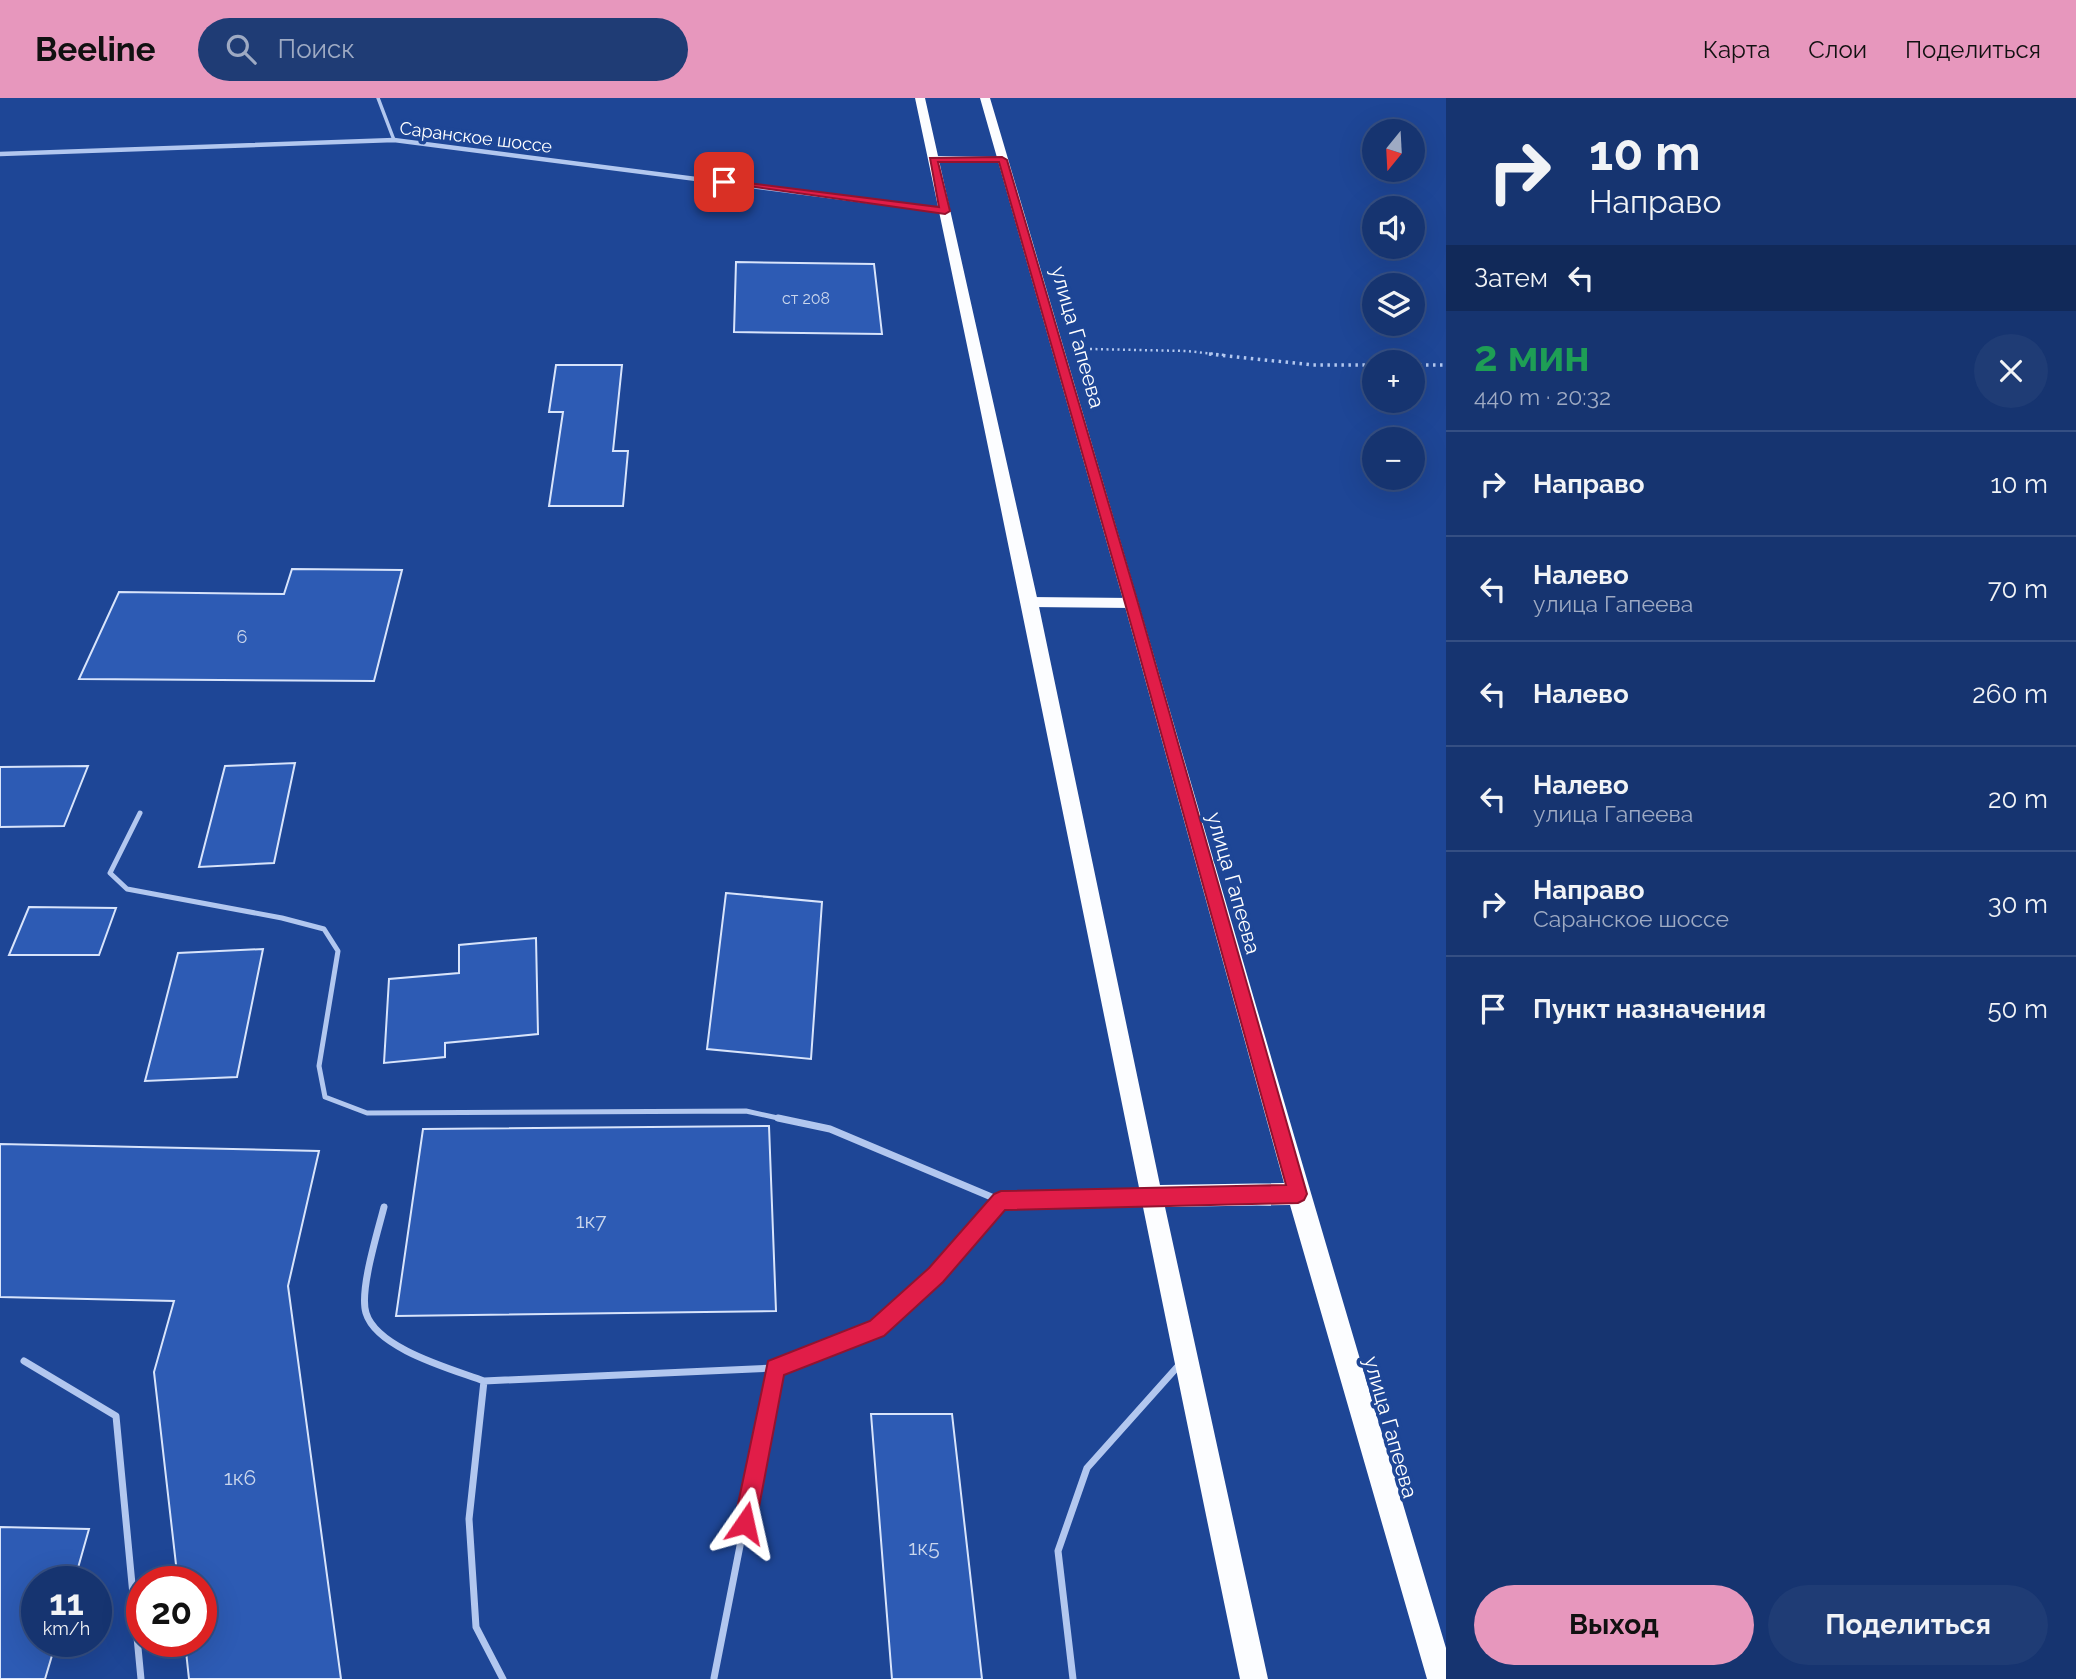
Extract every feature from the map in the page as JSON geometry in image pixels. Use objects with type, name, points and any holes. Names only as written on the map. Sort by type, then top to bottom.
[{"type":"highway","points":[[920,98],[1030,602],[1151,1196],[1254,1679]]},
{"type":"highway","name":"улица Гапеева","points":[[985,98],[1132,603],[1298,1194],[1441,1679]]},
{"type":"highway","points":[[1151,1196],[1298,1194]]},
{"type":"main road","points":[[933,159],[1002,160]]},
{"type":"main road","points":[[1030,602],[1132,603]]},
{"type":"street","name":"Саранское шоссе","points":[[0,154],[394,140],[945,211]]},
{"type":"lane","points":[[378,98],[394,140]]},
{"type":"lane","points":[[140,813],[110,873],[127,889],[282,918],[324,929],[338,951],[319,1066],[326,1097],[367,1113],[746,1111],[830,1129],[1001,1201],[1151,1196]]},
{"type":"lane","points":[[384,1207],[366,1295],[365,1311],[372,1324],[407,1352],[484,1381],[775,1368],[877,1329],[936,1275],[1001,1201]]},
{"type":"lane","points":[[1073,1679],[1058,1551],[1087,1468],[1186,1357]]},
{"type":"lane","points":[[24,1361],[116,1416],[141,1679]]},
{"type":"lane","points":[[714,1678],[775,1368]]},
{"type":"lane","points":[[484,1381],[469,1519],[476,1627],[503,1679]]},
{"type":"path","points":[[1058,348],[1186,351],[1313,365],[1362,365]]},
{"type":"path","points":[[1425,365],[1446,365]]},
{"type":"building","points":[[736,262],[874,264],[882,334],[734,332]]},
{"type":"building","points":[[556,365],[622,365],[613,451],[628,451],[623,506],[549,506],[563,412],[549,412]]},
{"type":"building","points":[[292,569],[402,570],[374,681],[79,679],[119,592],[284,594]]},
{"type":"building","points":[[295,763],[274,863],[199,867],[225,766]]},
{"type":"building","points":[[88,766],[64,826],[0,827],[0,767]]},
{"type":"building","points":[[726,893],[822,902],[811,1059],[707,1049]]},
{"type":"building","points":[[29,907],[116,908],[99,955],[9,955]]},
{"type":"building","points":[[536,938],[538,1034],[445,1043],[445,1057],[384,1063],[389,979],[459,973],[459,945]]},
{"type":"building","points":[[263,949],[237,1077],[145,1081],[178,953]]},
{"type":"building","points":[[769,1126],[776,1311],[396,1316],[423,1129]]},
{"type":"building","points":[[0,1144],[319,1151],[288,1286],[341,1679],[189,1679],[187,1657],[217,1657],[217,1566],[176,1566],[154,1372],[174,1301],[0,1297]]},
{"type":"building","points":[[871,1414],[952,1414],[982,1679],[892,1679]]},
{"type":"building","points":[[0,1527],[89,1529],[79,1566],[21,1566],[21,1657],[52,1657],[45,1679],[0,1679]]},
{"type":"route","points":[[724,182],[945,211],[933,159],[1002,160],[1132,603],[1298,1194],[1001,1201],[936,1275],[877,1329],[775,1368],[745,1523]]}]
